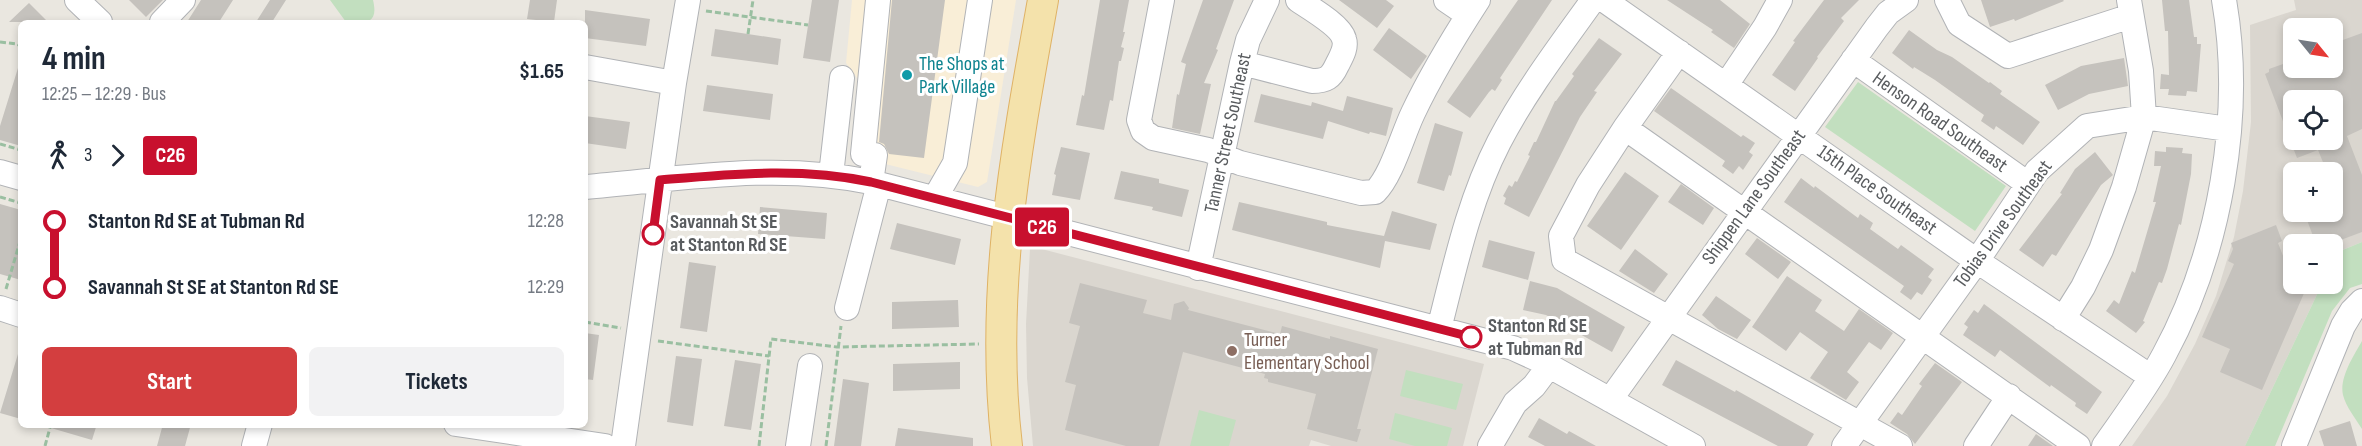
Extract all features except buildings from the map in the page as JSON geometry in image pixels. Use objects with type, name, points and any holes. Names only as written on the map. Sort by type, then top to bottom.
[{"type":"main road","points":[[1007,446],[1000,341],[1004,246],[1018,137],[1043,0]]},
{"type":"street","points":[[77,0],[98,20]]},
{"type":"street","points":[[164,20],[183,0]]},
{"type":"street","points":[[847,308],[875,183],[875,155],[863,153],[878,0]]},
{"type":"street","points":[[935,198],[955,163],[980,0]]},
{"type":"street","points":[[1162,0],[1139,120],[1143,131],[1153,138],[1208,150],[1240,163],[1361,193],[1375,192],[1385,182],[1413,113],[1439,62],[1473,8],[1446,0]]},
{"type":"street","name":"Tanner Street Southeast","points":[[1198,268],[1242,63],[1248,40],[1267,0]]},
{"type":"street","points":[[1242,63],[1312,81],[1322,81],[1333,74],[1344,51],[1345,40],[1341,31],[1298,0]]},
{"type":"street","points":[[1439,329],[1455,262],[1483,178],[1499,142],[1527,96],[1593,0]]},
{"type":"street","name":"Shippen Lane Southeast","points":[[1610,400],[1853,60],[1888,14],[1906,0]]},
{"type":"street","points":[[1947,0],[1959,24],[2008,56],[2130,8],[2141,71],[2144,117],[2124,187],[2101,250],[2083,287],[2063,319]]},
{"type":"street","points":[[2104,446],[2151,377],[2177,329],[2197,279],[2214,217],[2228,129],[2231,85],[2224,0]]},
{"type":"street","points":[[1725,85],[1766,27],[1778,1]]},
{"type":"street","name":"15th Place Southeast","points":[[1611,3],[1977,261],[2151,377]]},
{"type":"street","points":[[623,446],[674,83],[696,5]]},
{"type":"street","points":[[1679,52],[1588,184],[1561,236],[1564,260],[1900,446]]},
{"type":"street","name":"Henson Road Southeast","points":[[1853,60],[2028,184]]},
{"type":"street","points":[[588,69],[674,83]]},
{"type":"street","points":[[831,175],[842,78]]},
{"type":"street","name":"Tobias Drive Southeast","points":[[1844,446],[1977,261],[2037,171],[2087,126],[2144,117],[2228,129]]},
{"type":"street","points":[[1625,128],[2078,446]]},
{"type":"street","points":[[0,172],[18,177]]},
{"type":"street","points":[[588,187],[763,172],[831,175],[875,183],[1513,348],[1693,446]]},
{"type":"street","points":[[3,299],[18,312]]},
{"type":"street","points":[[2294,446],[2343,326],[2352,311],[2362,301]]},
{"type":"street","points":[[798,446],[810,366]]},
{"type":"street","points":[[1490,446],[1515,403],[1534,386],[1549,366]]},
{"type":"street","points":[[1976,446],[2009,396]]},
{"type":"street","points":[[254,446],[259,428]]},
{"type":"street","points":[[483,428],[605,446]]},
{"type":"path","points":[[748,34],[753,0]]},
{"type":"path","points":[[696,5],[751,18],[808,25]]},
{"type":"path","points":[[0,42],[18,45]]},
{"type":"path","points":[[0,144],[18,149]]},
{"type":"path","points":[[0,197],[18,202]]},
{"type":"path","points":[[3,299],[18,248]]},
{"type":"path","points":[[825,446],[837,347],[843,312],[847,308]]},
{"type":"path","points":[[588,322],[622,328]]},
{"type":"path","points":[[759,446],[771,339],[837,347],[984,344]]},
{"type":"path","points":[[658,341],[769,356]]},
{"type":"path","points":[[45,446],[50,428]]},
{"type":"shaded area","points":[[852,0],[1016,0],[987,182],[978,187],[853,156],[857,78],[846,63]]},
{"type":"shaded area","points":[[2294,0],[2362,0],[2362,242],[2343,250],[2343,234],[2283,234],[2283,294],[2317,294],[2245,446],[2132,446],[2167,396],[2195,344],[2216,296],[2234,237],[2243,191],[2251,122],[2250,25],[2296,10]]},
{"type":"shaded area","name":"Turner Elementary School","points":[[1034,247],[1484,364],[1463,446],[1331,446],[1311,440],[1309,446],[1033,446],[1027,378],[1026,324],[1030,249]]},
{"type":"green space","points":[[330,0],[373,0],[374,14],[370,20],[345,20]]},
{"type":"green space","points":[[1858,82],[2006,186],[1975,231],[1825,127]]},
{"type":"green space","points":[[2362,242],[2362,284],[2350,288],[2332,311],[2275,446],[2245,446],[2317,294],[2343,294],[2343,250]]},
{"type":"green space","points":[[2362,341],[2362,429],[2346,404],[2342,388],[2348,367]]},
{"type":"green space","points":[[1406,370],[1463,384],[1456,410],[1400,396]]},
{"type":"green space","points":[[1199,410],[1236,420],[1229,446],[1190,446]]},
{"type":"green space","points":[[1395,413],[1452,428],[1447,446],[1415,446],[1389,439]]},
{"type":"bus line","name":"C26","points":[[653,234],[660,180],[749,172],[803,172],[831,175],[871,182],[935,198],[1471,337]]},
{"type":"place","name":"The Shops at Park Village","points":[[907,75]]},
{"type":"place","name":"Savannah St SE at Stanton Rd SE","points":[[653,234]]},
{"type":"place","name":"Stanton Rd SE at Tubman Rd","points":[[1471,337]]},
{"type":"place","name":"Turner Elementary School","points":[[1232,351]]}]
